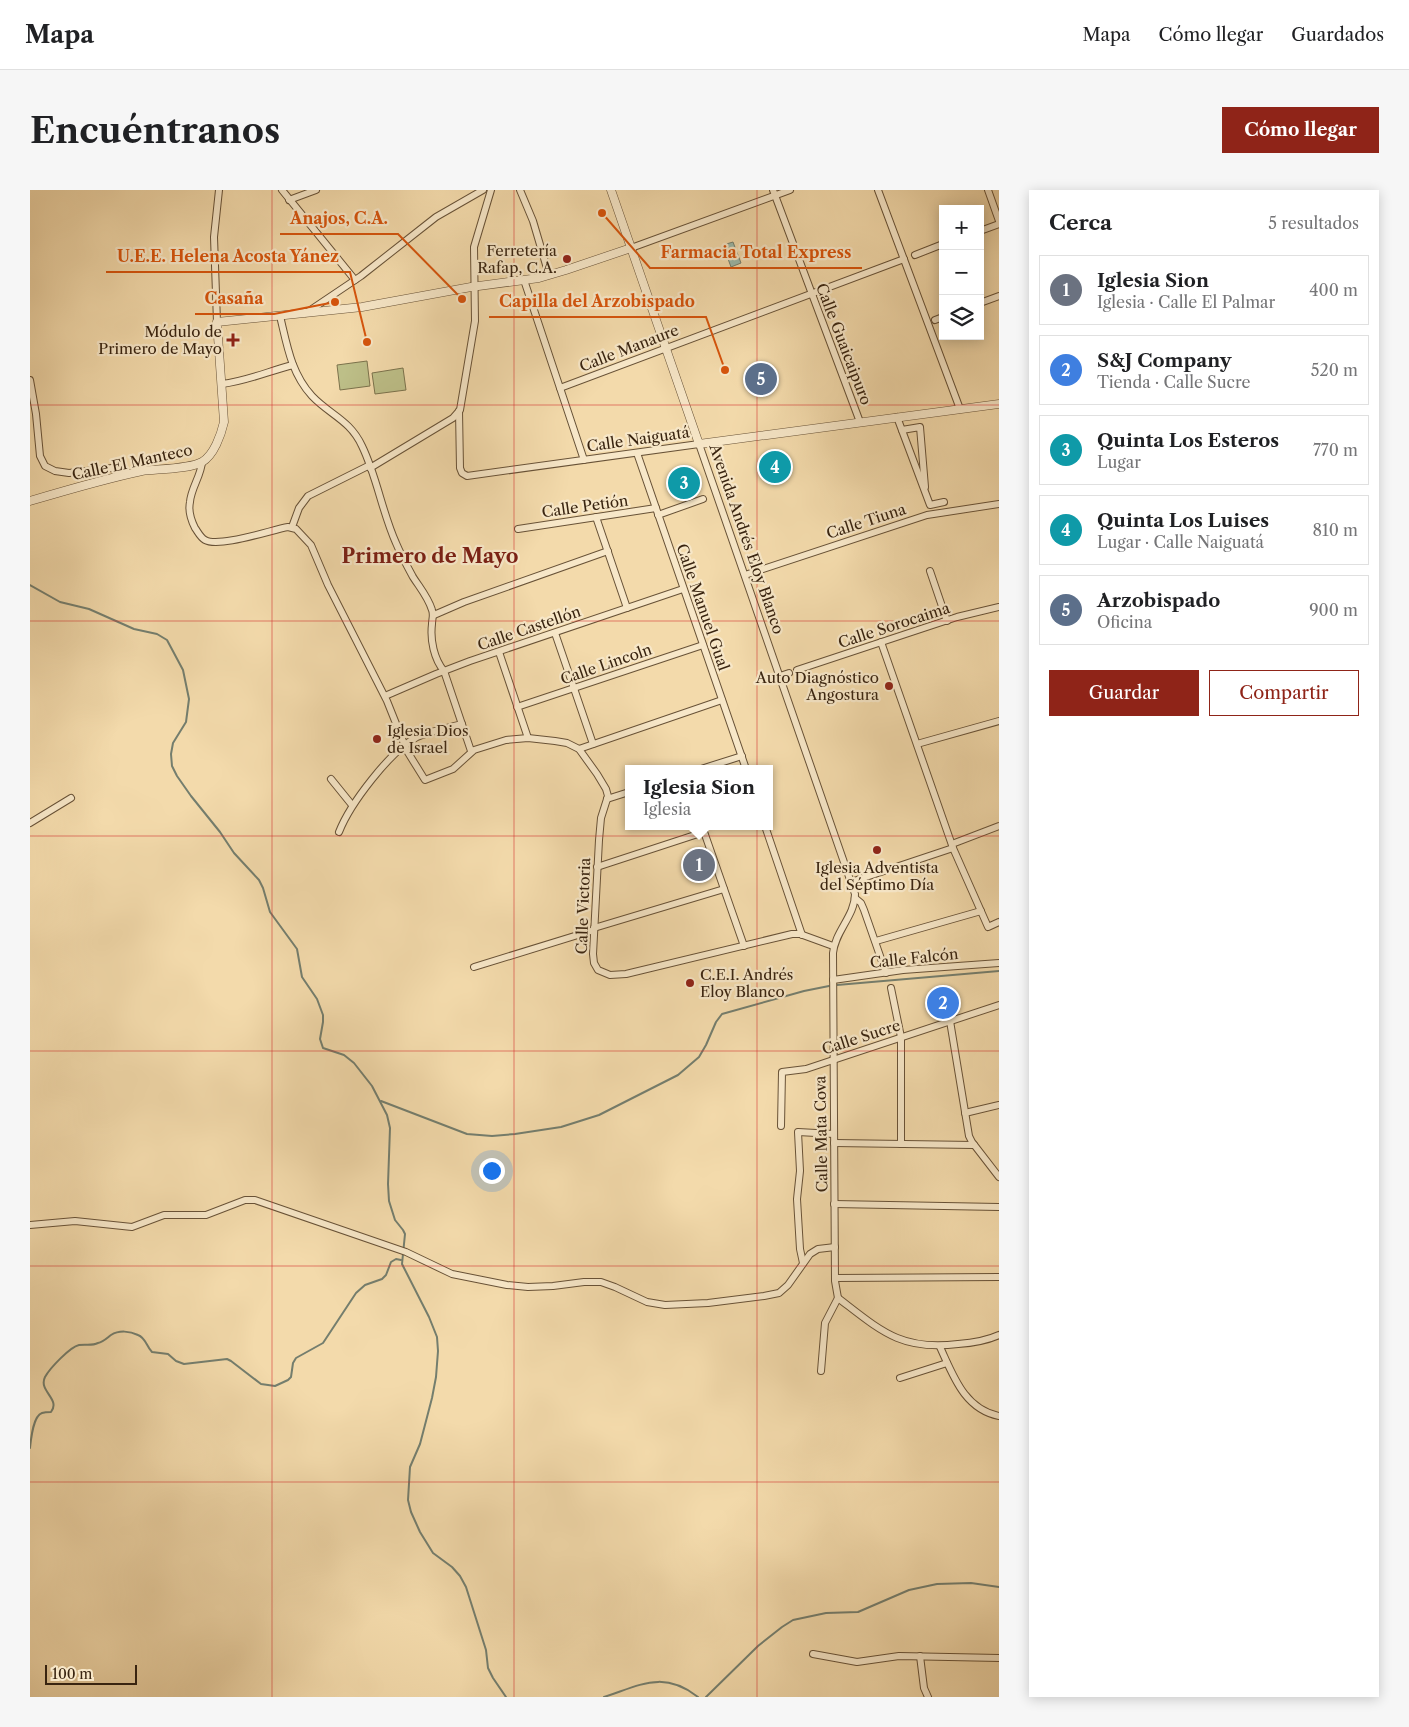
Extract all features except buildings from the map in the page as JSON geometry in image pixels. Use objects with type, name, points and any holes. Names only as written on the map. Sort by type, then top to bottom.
[{"type":"street","name":"Calle El Manteco","points":[[30,501],[120,476],[196,464],[202,462],[210,454],[223,427],[224,412],[217,322],[214,237],[219,190]]},
{"type":"street","points":[[282,190],[355,280]]},
{"type":"street","points":[[289,200],[316,190]]},
{"type":"street","points":[[305,314],[355,280],[436,217],[483,190]]},
{"type":"street","points":[[292,527],[299,508],[308,496],[370,466],[453,418],[459,411],[475,321],[474,246],[491,190]]},
{"type":"street","points":[[520,190],[533,221],[549,275]]},
{"type":"street","name":"Avenida Andrés Eloy Blanco","points":[[611,190],[851,882],[854,898]]},
{"type":"street","points":[[217,322],[362,308],[475,286],[549,275],[631,248],[774,193],[790,190]]},
{"type":"street","points":[[878,190],[960,409]]},
{"type":"street","points":[[984,229],[999,222],[989,190]]},
{"type":"street","name":"Calle Guaicaipuro","points":[[774,193],[860,422]]},
{"type":"street","points":[[915,255],[939,246]]},
{"type":"street","name":"Calle Manaure","points":[[560,388],[904,259]]},
{"type":"street","points":[[524,280],[584,460]]},
{"type":"street","points":[[984,302],[999,296]]},
{"type":"street","points":[[280,316],[298,378],[319,403],[341,418],[353,431],[361,444],[395,541],[411,574],[428,599],[434,615],[431,631],[432,643],[438,663],[444,671],[471,751]]},
{"type":"street","points":[[222,384],[244,381],[270,370],[293,365]]},
{"type":"street","points":[[30,380],[36,414],[40,456],[45,466],[55,471],[69,473],[112,468],[120,476]]},
{"type":"street","name":"Calle Naiguatá","points":[[459,411],[460,468],[462,473],[467,476],[999,404]]},
{"type":"street","points":[[897,417],[930,505],[944,502]]},
{"type":"street","points":[[902,430],[920,427],[926,496]]},
{"type":"street","name":"Calle Manuel Gual","points":[[637,453],[745,765]]},
{"type":"street","points":[[202,462],[200,476],[190,497],[189,510],[192,522],[202,538],[211,542],[218,542],[292,527],[300,532],[311,545],[325,579],[385,696],[405,746],[424,780],[453,769],[471,751],[488,744],[528,738],[561,742],[579,749],[605,785],[608,799],[625,793]]},
{"type":"street","name":"Calle Petión","points":[[518,529],[596,517],[657,511],[703,499]]},
{"type":"street","name":"Calle Tiuna","points":[[745,575],[926,515],[999,504]]},
{"type":"street","points":[[596,517],[627,608]]},
{"type":"street","points":[[434,615],[464,602],[608,551]]},
{"type":"street","points":[[930,571],[947,621]]},
{"type":"street","name":"Calle Castellón","points":[[385,696],[444,671],[683,589]]},
{"type":"street","name":"Calle Sorocaima","points":[[797,670],[947,621],[999,608]]},
{"type":"street","points":[[555,633],[592,744]]},
{"type":"street","points":[[881,642],[952,846],[988,927],[999,922]]},
{"type":"street","name":"Calle Lincoln","points":[[517,707],[702,644]]},
{"type":"street","points":[[499,652],[528,738]]},
{"type":"street","points":[[780,676],[789,673]]},
{"type":"street","points":[[579,749],[722,700]]},
{"type":"street","points":[[917,744],[999,721]]},
{"type":"street","points":[[339,832],[352,805],[374,777],[405,746],[418,737],[462,724]]},
{"type":"street","points":[[714,765],[742,756]]},
{"type":"street","points":[[331,779],[352,805]]},
{"type":"street","points":[[30,823],[70,798]]},
{"type":"street","name":"Calle Victoria","points":[[608,799],[601,818],[594,929],[593,954],[595,966],[600,972],[610,975],[637,972],[792,934],[802,935],[833,946]]},
{"type":"street","points":[[851,882],[952,846],[999,826]]},
{"type":"street","points":[[597,867],[700,830]]},
{"type":"street","points":[[703,830],[744,946]]},
{"type":"street","points":[[766,830],[802,935]]},
{"type":"street","points":[[474,967],[724,889]]},
{"type":"street","points":[[854,898],[863,906],[886,972]]},
{"type":"street","name":"Calle Mata Cova","points":[[838,1298],[835,1278],[833,946],[836,936],[849,915],[854,898]]},
{"type":"street","points":[[876,941],[981,911]]},
{"type":"street","name":"Calle Falcón","points":[[833,980],[886,972],[999,963]]},
{"type":"street","points":[[892,988],[901,1037],[901,1144]]},
{"type":"street","name":"Calle Sucre","points":[[781,1126],[782,1072],[806,1069],[999,1005]]},
{"type":"street","points":[[950,1021],[969,1136],[999,1177]]},
{"type":"street","points":[[965,1113],[999,1105]]},
{"type":"street","points":[[803,1263],[800,1249],[797,1200],[800,1172],[798,1132],[834,1134]]},
{"type":"street","points":[[834,1143],[974,1145]]},
{"type":"street","points":[[30,1225],[75,1221],[132,1227],[164,1215],[206,1214],[245,1200],[255,1200],[406,1252],[452,1274],[507,1285],[528,1287],[601,1282],[647,1302],[664,1305],[708,1303],[779,1293],[785,1289],[810,1254],[815,1250],[835,1247]]},
{"type":"street","points":[[834,1204],[999,1207]]},
{"type":"street","points":[[835,1278],[999,1277]]},
{"type":"street","points":[[821,1371],[825,1322],[838,1298],[877,1327],[898,1339],[916,1345],[940,1346],[981,1341],[999,1335]]},
{"type":"street","points":[[940,1346],[947,1363],[971,1402],[986,1413],[999,1416]]},
{"type":"street","points":[[900,1378],[947,1363]]},
{"type":"street","points":[[813,1654],[857,1662],[892,1656],[999,1658]]},
{"type":"street","points":[[920,1656],[924,1688],[928,1697]]},
{"type":"green space","points":[[367,361],[370,386],[340,390],[337,365]]},
{"type":"green space","points":[[403,368],[406,390],[375,394],[372,373]]},
{"type":"shaded area","points":[[733,242],[741,263],[731,267],[723,245]]},
{"type":"waterway","points":[[30,585],[60,602],[89,609],[134,629],[157,634],[167,640],[183,670],[189,699],[186,722],[173,743],[171,754],[172,766],[191,796],[234,853],[259,880],[270,912],[297,949],[302,977],[317,999],[323,1015],[320,1039],[323,1048],[344,1055],[354,1063],[372,1086],[387,1115],[390,1128],[389,1201],[395,1220],[405,1234],[402,1264],[429,1317],[437,1337],[438,1351],[432,1398],[420,1444],[410,1467],[408,1500],[420,1532],[433,1553],[452,1567],[466,1587],[486,1650],[488,1668],[506,1697]]},
{"type":"waterway","points":[[837,985],[999,971]]},
{"type":"waterway","points":[[381,1101],[467,1134],[492,1136],[561,1127],[599,1115],[678,1075],[699,1057],[716,1022],[722,1014],[829,986]]},
{"type":"waterway","points":[[30,1448],[36,1418],[42,1413],[51,1412],[53,1407],[52,1399],[44,1387],[45,1377],[60,1358],[75,1347],[102,1342],[117,1332],[132,1333],[143,1338],[152,1352],[168,1354],[176,1361],[184,1364],[227,1359],[261,1384],[275,1386],[291,1377],[293,1363],[296,1358],[323,1343],[356,1293],[365,1285],[382,1279],[386,1275],[391,1262],[396,1259],[401,1260]]},
{"type":"waterway","points":[[706,1697],[758,1646],[793,1620],[826,1613],[858,1612],[909,1590],[937,1584],[971,1583],[999,1587]]},
{"type":"waterway","points":[[604,1697],[652,1682],[674,1684],[698,1697]]},
{"type":"place","name":"Farmacia Total Express","points":[[602,213]]},
{"type":"place","name":"Ferretería Rafap, C.A.","points":[[567,259]]},
{"type":"place","name":"Anajos, C.A.","points":[[462,299]]},
{"type":"place","name":"Casaña","points":[[335,302]]},
{"type":"place","name":"Módulo de Primero de Mayo","points":[[233,340]]},
{"type":"place","name":"U.E.E. Helena Acosta Yánez","points":[[367,342]]},
{"type":"place","name":"Capilla del Arzobispado","points":[[725,370]]},
{"type":"place","name":"Arzobispado","points":[[761,379]]},
{"type":"place","name":"Quinta Los Luises","points":[[775,467]]},
{"type":"place","name":"Quinta Los Esteros","points":[[684,483]]},
{"type":"place","name":"Auto Diagnóstico Angostura","points":[[889,686]]},
{"type":"place","name":"Iglesia Dios de Israel","points":[[377,739]]},
{"type":"place","name":"Iglesia Adventista del Séptimo Día","points":[[877,850]]},
{"type":"place","name":"Iglesia Sion","points":[[699,865]]},
{"type":"place","name":"C.E.I. Andrés Eloy Blanco","points":[[690,983]]},
{"type":"place","name":"S&J Company","points":[[943,1003]]},
{"type":"district","name":"Primero de Mayo","points":[[430,556]]}]
